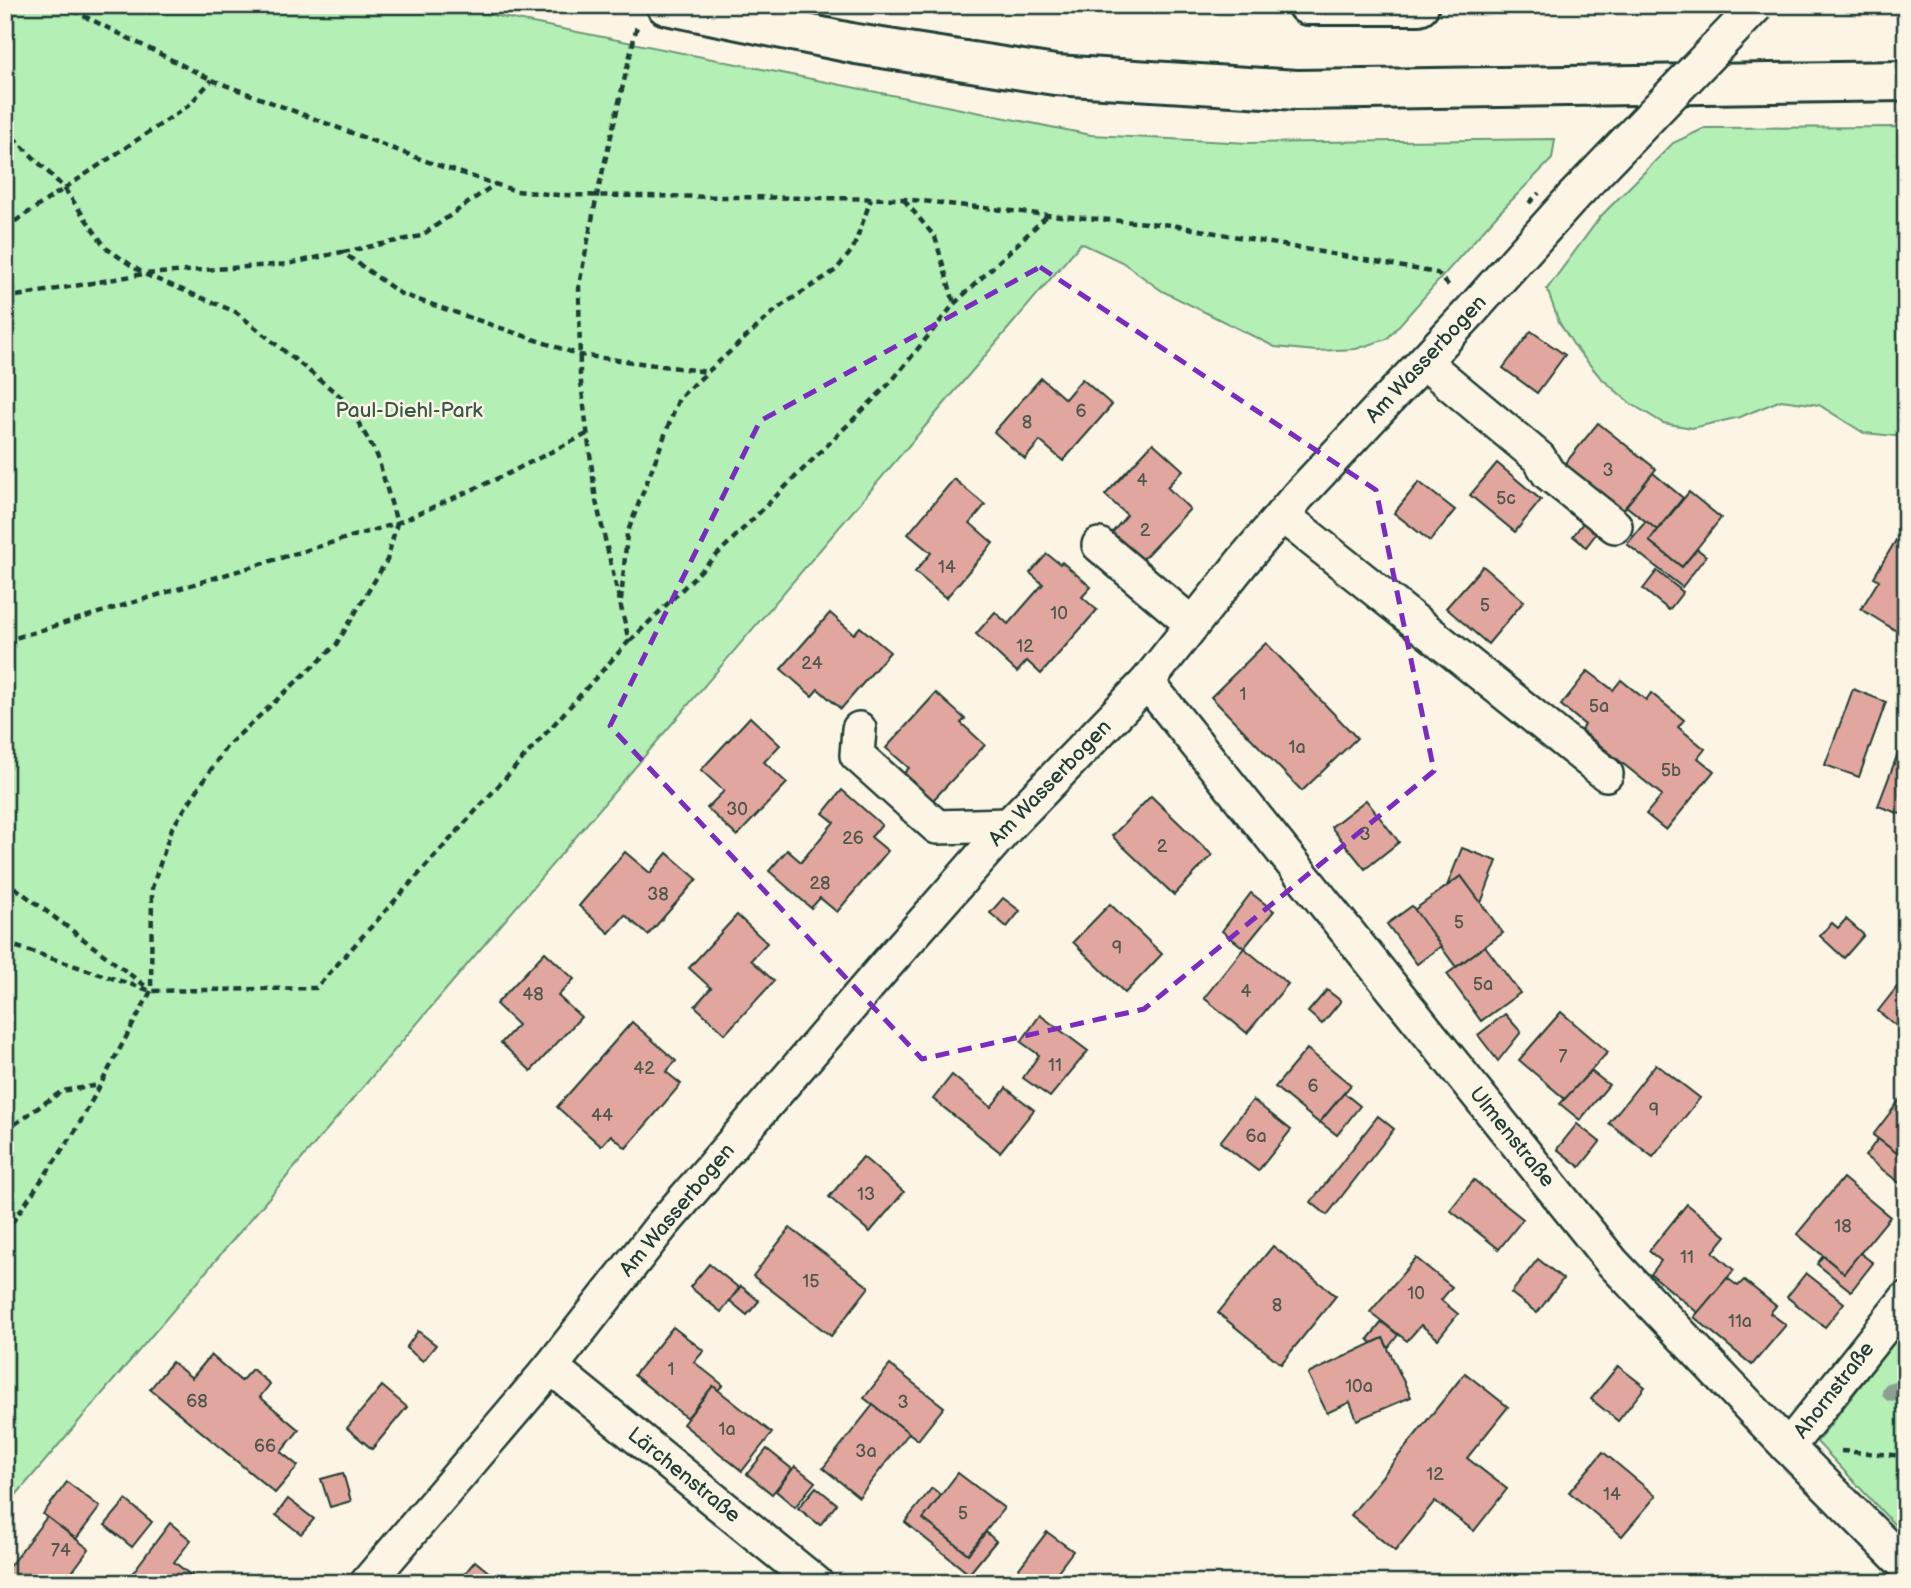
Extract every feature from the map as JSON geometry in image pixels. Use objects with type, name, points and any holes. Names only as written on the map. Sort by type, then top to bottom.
[{"type":"highway","points":[[1307,5],[1419,5]]},
{"type":"highway","points":[[653,11],[1055,75],[1297,90],[1906,81]]},
{"type":"street","name":"Am Wasserbogen","points":[[367,1583],[551,1367],[663,1224],[1009,825],[1147,682],[1282,515],[1573,197],[1757,5]]},
{"type":"street","points":[[1424,362],[1539,458],[1548,472],[1615,526]]},
{"type":"street","points":[[1282,515],[1606,774]]},
{"type":"street","points":[[1099,545],[1192,624]]},
{"type":"street","name":"Ulmenstraße","points":[[1147,682],[1612,1262],[1906,1566]]},
{"type":"street","points":[[859,729],[857,755],[937,827],[1009,825]]},
{"type":"street","name":"Ahornstraße","points":[[1788,1447],[1906,1299]]},
{"type":"street","name":"Lärchenstraße","points":[[551,1367],[816,1583]]},
{"type":"path","points":[[62,5],[212,80],[434,164],[516,191],[558,195],[904,199],[1172,225],[1437,273],[1471,311]]},
{"type":"path","points":[[629,641],[596,501],[580,355],[579,285],[619,103],[653,11]]},
{"type":"path","points":[[5,228],[188,106],[212,80]]},
{"type":"path","points":[[5,130],[64,188],[106,248],[144,274],[236,312],[346,401],[377,455],[397,523],[387,559],[336,645],[226,747],[172,828],[152,888],[151,991],[75,1130],[5,1233]]},
{"type":"path","points":[[5,298],[144,274],[288,264],[421,236],[496,184]]},
{"type":"path","points":[[621,605],[627,534],[679,398],[778,308],[836,270],[853,248],[872,199]]},
{"type":"path","points":[[904,199],[936,237],[954,304]]},
{"type":"path","points":[[5,943],[151,991],[316,988],[629,641],[891,382],[954,304],[1048,215]]},
{"type":"path","points":[[342,252],[401,294],[580,355],[708,372]]},
{"type":"path","points":[[5,641],[397,523],[505,475],[587,434]]},
{"type":"path","points":[[5,880],[151,991]]},
{"type":"path","points":[[5,1131],[62,1091],[100,1085]]},
{"type":"path","points":[[1788,1447],[1906,1456]]},
{"type":"highlighted area","points":[[1040,267],[1376,490],[1434,771],[1144,1009],[922,1059],[610,726],[760,421]]},
{"type":"green space","name":"Paul-Diehl-Park","points":[[5,5],[460,5],[487,14],[1091,135],[1249,143],[1555,139],[1552,159],[1496,216],[1387,339],[1356,349],[1316,351],[1275,347],[1162,291],[1122,262],[1081,243],[5,1508]]},
{"type":"green space","points":[[1906,127],[1906,437],[1864,433],[1819,405],[1781,400],[1740,417],[1692,428],[1663,423],[1630,403],[1600,377],[1575,347],[1559,322],[1547,289],[1601,216],[1673,143],[1705,128]]},
{"type":"green space","points":[[1906,1327],[1906,1537],[1817,1442]]},
{"type":"building","points":[[1531,331],[1565,355],[1537,393],[1503,368]]},
{"type":"building","points":[[1041,378],[1065,399],[1082,379],[1112,405],[1063,461],[1040,441],[1025,459],[994,432]]},
{"type":"building","points":[[1598,423],[1656,469],[1617,518],[1559,471]]},
{"type":"building","points":[[1153,443],[1183,470],[1167,487],[1190,509],[1140,562],[1111,534],[1127,515],[1105,495]]},
{"type":"building","points":[[1497,463],[1541,500],[1515,532],[1470,495]]},
{"type":"building","points":[[1653,473],[1683,498],[1657,530],[1626,506]]},
{"type":"building","points":[[954,479],[985,505],[970,523],[993,543],[946,598],[915,572],[931,553],[908,534]]},
{"type":"building","points":[[1419,482],[1455,510],[1430,541],[1394,513]]},
{"type":"building","points":[[1689,492],[1721,518],[1682,567],[1649,541]]},
{"type":"building","points":[[1586,519],[1599,530],[1586,547],[1573,536]]},
{"type":"building","points":[[1646,521],[1657,530],[1649,541],[1682,567],[1697,549],[1706,556],[1682,587],[1627,544]]},
{"type":"building","points":[[1905,525],[1906,637],[1861,609],[1879,580],[1874,577]]},
{"type":"building","points":[[1047,554],[1060,564],[1062,562],[1091,587],[1082,597],[1097,610],[1041,674],[1027,661],[1017,672],[976,634],[995,612],[1008,624],[1043,584],[1030,573]]},
{"type":"building","points":[[1483,566],[1524,601],[1488,644],[1446,608]]},
{"type":"building","points":[[1657,571],[1683,592],[1669,610],[1643,589]]},
{"type":"building","points":[[830,613],[854,634],[860,627],[890,652],[841,709],[818,689],[812,696],[781,669]]},
{"type":"building","points":[[1266,643],[1357,738],[1302,791],[1211,697]]},
{"type":"building","points":[[1588,671],[1613,690],[1621,680],[1646,700],[1651,693],[1684,720],[1678,727],[1705,749],[1698,758],[1714,771],[1666,830],[1646,814],[1662,795],[1581,730],[1585,725],[1561,705]]},
{"type":"building","points":[[1853,689],[1886,702],[1859,777],[1825,765]]},
{"type":"building","points":[[936,693],[965,719],[961,723],[985,745],[933,800],[904,773],[909,768],[886,748]]},
{"type":"building","points":[[750,717],[780,745],[764,762],[787,783],[737,836],[707,808],[724,791],[701,770]]},
{"type":"building","points":[[1903,740],[1906,741],[1906,816],[1878,806]]},
{"type":"building","points":[[842,790],[882,825],[871,837],[888,851],[837,912],[820,898],[811,908],[769,871],[787,850],[801,862],[834,822],[823,813]]},
{"type":"building","points":[[1151,796],[1212,855],[1174,895],[1112,836]]},
{"type":"building","points":[[1366,800],[1399,842],[1365,869],[1331,827]]},
{"type":"building","points":[[1462,848],[1497,861],[1481,903],[1461,876],[1447,886]]},
{"type":"building","points":[[625,852],[650,873],[667,853],[697,879],[648,935],[625,915],[609,933],[579,906]]},
{"type":"building","points":[[1461,876],[1503,933],[1456,967],[1414,910]]},
{"type":"building","points":[[1251,893],[1274,911],[1244,948],[1222,931]]},
{"type":"building","points":[[1003,898],[1020,911],[1007,927],[990,913]]},
{"type":"building","points":[[1110,904],[1162,954],[1125,993],[1073,942]]},
{"type":"building","points":[[1412,906],[1441,946],[1417,964],[1387,924]]},
{"type":"building","points":[[737,915],[767,943],[751,960],[774,981],[725,1034],[695,1006],[711,988],[689,968]]},
{"type":"building","points":[[1846,919],[1864,935],[1844,958],[1820,936],[1832,923],[1838,928]]},
{"type":"building","points":[[1485,946],[1520,993],[1481,1021],[1447,974]]},
{"type":"building","points":[[1244,948],[1288,984],[1247,1033],[1204,998]]},
{"type":"building","points":[[545,952],[574,979],[558,996],[581,1017],[531,1071],[501,1043],[518,1025],[496,1004]]},
{"type":"building","points":[[1897,987],[1906,994],[1905,1033],[1878,1011]]},
{"type":"building","points":[[1327,990],[1341,1001],[1322,1024],[1308,1012]]},
{"type":"building","points":[[1561,1012],[1608,1052],[1565,1099],[1519,1060]]},
{"type":"building","points":[[1505,1014],[1521,1032],[1498,1061],[1478,1035]]},
{"type":"building","points":[[1040,1015],[1088,1051],[1050,1097],[1023,1078],[1039,1055],[1021,1042]]},
{"type":"building","points":[[632,1022],[676,1061],[666,1072],[681,1084],[626,1148],[611,1135],[601,1146],[557,1107]]},
{"type":"building","points":[[1307,1049],[1351,1085],[1319,1123],[1275,1087]]},
{"type":"building","points":[[1656,1064],[1700,1098],[1653,1157],[1609,1123]]},
{"type":"building","points":[[1591,1071],[1609,1085],[1580,1120],[1560,1104]]},
{"type":"building","points":[[952,1075],[991,1107],[1006,1088],[1034,1110],[1000,1152],[933,1099]]},
{"type":"building","points":[[1906,1092],[1906,1160],[1873,1135]]},
{"type":"building","points":[[1344,1093],[1360,1106],[1337,1135],[1320,1122]]},
{"type":"building","points":[[1253,1100],[1291,1130],[1258,1171],[1220,1142]]},
{"type":"building","points":[[1378,1116],[1394,1129],[1327,1215],[1311,1202]]},
{"type":"building","points":[[1577,1124],[1600,1142],[1580,1167],[1557,1149]]},
{"type":"building","points":[[1878,1139],[1906,1160],[1906,1188],[1865,1156]]},
{"type":"building","points":[[863,1157],[904,1192],[870,1232],[829,1197]]},
{"type":"building","points":[[1843,1178],[1890,1217],[1844,1273],[1797,1234]]},
{"type":"building","points":[[1474,1180],[1523,1219],[1499,1249],[1450,1210]]},
{"type":"building","points":[[1687,1204],[1726,1236],[1713,1252],[1734,1270],[1698,1313],[1651,1274],[1661,1261],[1649,1251]]},
{"type":"building","points":[[790,1228],[869,1287],[831,1336],[753,1276]]},
{"type":"building","points":[[1273,1246],[1336,1296],[1281,1364],[1218,1313]]},
{"type":"building","points":[[1860,1253],[1873,1263],[1851,1291],[1817,1264],[1823,1256],[1844,1273]]},
{"type":"building","points":[[1416,1258],[1452,1287],[1441,1300],[1458,1314],[1438,1339],[1421,1325],[1407,1341],[1370,1312]]},
{"type":"building","points":[[1538,1259],[1563,1279],[1537,1313],[1511,1293]]},
{"type":"building","points":[[709,1264],[739,1288],[721,1312],[690,1287]]},
{"type":"building","points":[[1806,1273],[1844,1303],[1825,1327],[1787,1297]]},
{"type":"building","points":[[1727,1278],[1738,1286],[1744,1280],[1776,1306],[1770,1313],[1786,1325],[1752,1365],[1694,1317]]},
{"type":"building","points":[[741,1286],[759,1301],[747,1315],[730,1301]]},
{"type":"building","points":[[1382,1322],[1398,1335],[1388,1348],[1383,1338],[1372,1343],[1368,1339]]},
{"type":"building","points":[[673,1327],[704,1351],[694,1362],[723,1385],[718,1390],[713,1386],[687,1418],[634,1375]]},
{"type":"building","points":[[418,1331],[436,1345],[423,1361],[406,1348]]},
{"type":"building","points":[[1383,1338],[1411,1397],[1357,1420],[1350,1402],[1327,1413],[1308,1374]]},
{"type":"building","points":[[211,1355],[241,1381],[252,1369],[270,1384],[260,1397],[299,1430],[281,1452],[298,1466],[275,1493],[150,1389],[172,1362],[192,1378]]},
{"type":"building","points":[[890,1365],[944,1407],[918,1440],[864,1398]]},
{"type":"building","points":[[1618,1366],[1645,1387],[1618,1421],[1591,1399]]},
{"type":"building","points":[[1465,1373],[1508,1407],[1467,1458],[1507,1489],[1474,1531],[1435,1501],[1395,1551],[1351,1515]]},
{"type":"building","points":[[382,1386],[407,1407],[372,1449],[347,1428]]},
{"type":"building","points":[[713,1386],[772,1433],[742,1471],[683,1424]]},
{"type":"building","points":[[873,1405],[909,1433],[859,1497],[823,1468]]},
{"type":"building","points":[[767,1449],[792,1469],[772,1494],[747,1474]]},
{"type":"building","points":[[1603,1452],[1656,1496],[1622,1536],[1569,1492]]},
{"type":"building","points":[[795,1466],[815,1482],[795,1507],[776,1491]]},
{"type":"building","points":[[343,1473],[351,1501],[330,1507],[321,1479]]},
{"type":"building","points":[[958,1473],[1004,1508],[968,1554],[923,1519]]},
{"type":"building","points":[[67,1482],[100,1507],[76,1539],[43,1514]]},
{"type":"building","points":[[816,1487],[837,1504],[820,1525],[798,1508]]},
{"type":"building","points":[[932,1488],[941,1495],[923,1519],[968,1554],[986,1532],[996,1541],[969,1574],[905,1522]]},
{"type":"building","points":[[288,1499],[314,1519],[301,1534],[276,1515]]},
{"type":"building","points":[[126,1500],[152,1522],[132,1547],[105,1525]]},
{"type":"building","points":[[47,1517],[89,1549],[64,1583],[5,1583],[5,1572]]},
{"type":"building","points":[[170,1523],[191,1540],[174,1562],[201,1583],[125,1583]]},
{"type":"building","points":[[1047,1532],[1073,1551],[1049,1583],[1008,1583]]},
{"type":"building","points":[[475,1561],[502,1583],[457,1583]]},
{"type":"building","points":[[1721,1575],[1732,1583],[1715,1583]]}]
